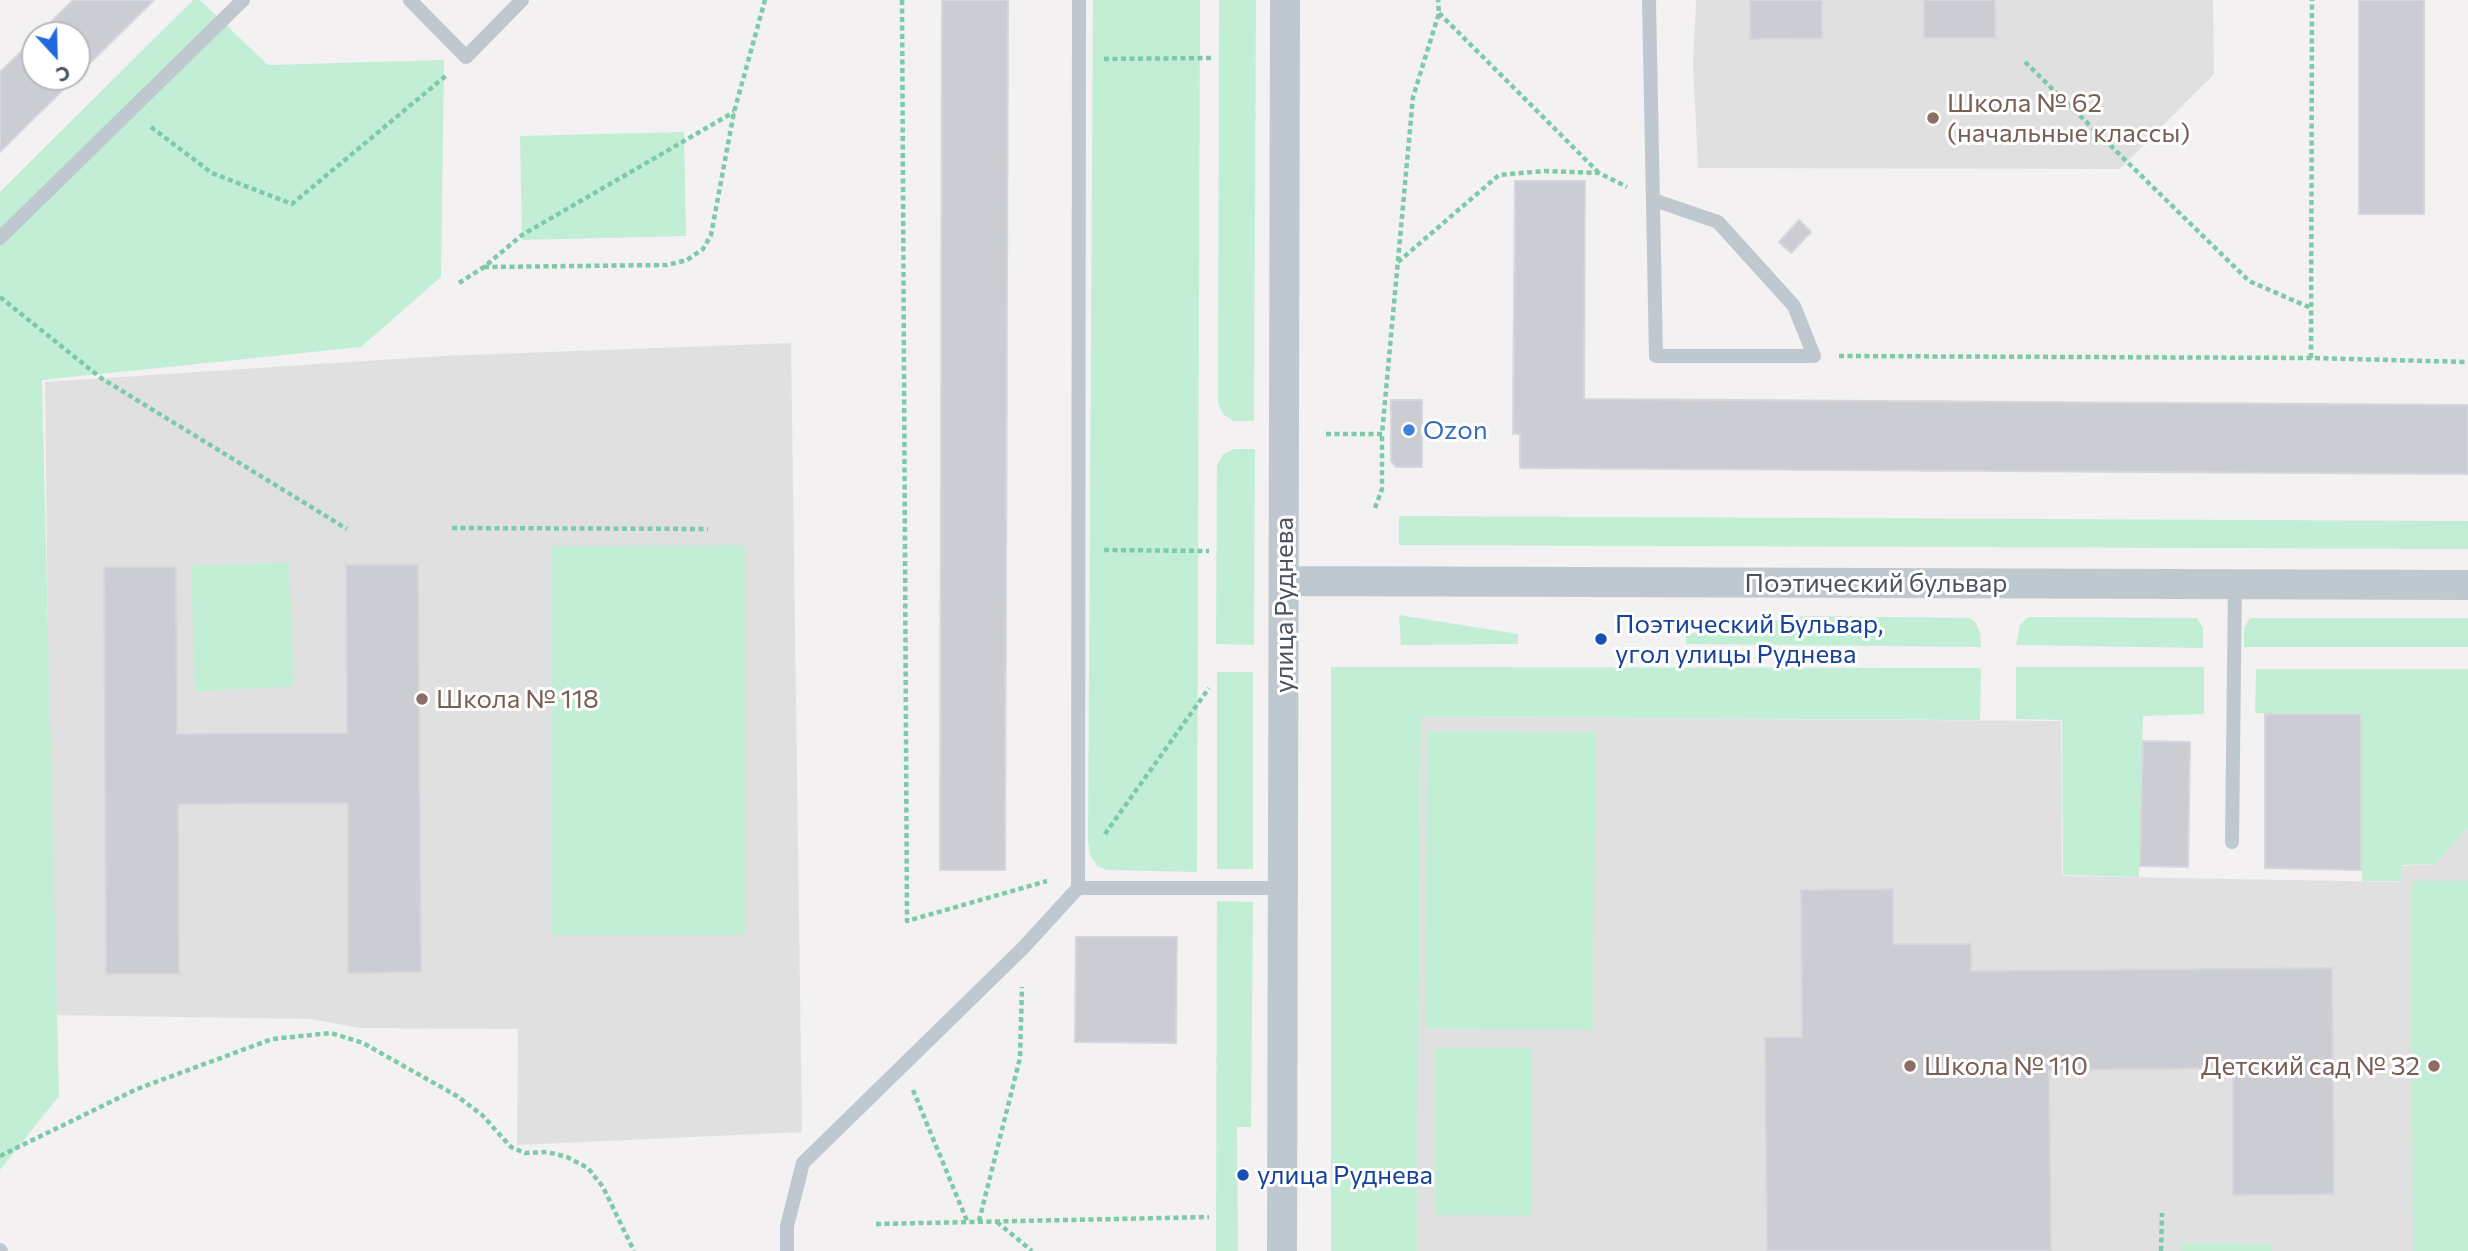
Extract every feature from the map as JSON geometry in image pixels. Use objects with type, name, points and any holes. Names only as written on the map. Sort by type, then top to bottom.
[{"type":"street","name":"улица Руднева","points":[[1282,1251],[1285,0]]},
{"type":"street","name":"Поэтический бульвар","points":[[1284,580],[2468,585]]},
{"type":"lane","points":[[0,239],[243,0]]},
{"type":"lane","points":[[410,0],[467,57],[522,0]]},
{"type":"lane","points":[[787,1251],[788,1226],[803,1163],[1023,948],[1078,888],[1079,0]]},
{"type":"lane","points":[[1649,0],[1656,356],[1814,356],[1794,306],[1718,222],[1654,201]]},
{"type":"lane","points":[[2232,842],[2235,584]]},
{"type":"lane","points":[[1078,888],[1283,888]]},
{"type":"path","points":[[484,267],[667,265],[687,260],[703,249],[711,235],[734,112],[765,0]]},
{"type":"path","points":[[902,0],[907,921],[1078,872],[1209,688]]},
{"type":"path","points":[[1375,508],[1382,489],[1382,434],[1413,97],[1439,13],[1438,0]]},
{"type":"path","points":[[2311,358],[2312,0]]},
{"type":"path","points":[[1439,13],[1599,173],[1654,201]]},
{"type":"path","points":[[130,111],[212,173],[292,204],[429,92],[467,57]]},
{"type":"path","points":[[1079,60],[1212,58]]},
{"type":"path","points":[[2025,62],[2249,281],[2311,308]]},
{"type":"path","points":[[458,283],[484,267],[522,235],[734,112]]},
{"type":"path","points":[[1397,262],[1499,175],[1545,171],[1599,173]]},
{"type":"path","points":[[0,297],[101,378],[347,529]]},
{"type":"path","points":[[1814,356],[2311,358],[2468,362]]},
{"type":"path","points":[[1326,434],[1382,434]]},
{"type":"path","points":[[452,528],[708,529]]},
{"type":"path","points":[[1078,550],[1209,551]]},
{"type":"path","points":[[979,1221],[1020,1058],[1023,948]]},
{"type":"path","points":[[0,1156],[162,1080],[272,1039],[331,1033],[363,1043],[457,1096],[482,1115],[511,1147],[525,1153],[547,1152],[567,1157],[588,1168],[603,1187],[634,1251]]},
{"type":"path","points":[[898,1073],[918,1094],[967,1221]]},
{"type":"path","points":[[2161,1251],[2162,1213]]},
{"type":"path","points":[[876,1224],[1209,1217]]},
{"type":"path","points":[[996,1221],[1032,1251]]},
{"type":"shaded area","name":"Школа № 62 (начальные классы)","points":[[1696,0],[2213,0],[2214,74],[2120,169],[1698,168],[1693,65]]},
{"type":"shaded area","name":"Школа № 118","points":[[791,343],[802,1132],[517,1145],[518,1029],[361,1028],[310,1019],[52,1015],[45,382],[442,356]]},
{"type":"shaded area","name":"Школа № 110","points":[[1421,717],[2061,721],[2062,876],[2401,882],[2402,866],[2435,864],[2468,828],[2468,1251],[1417,1251]]},
{"type":"green space","points":[[193,0],[200,0],[268,65],[444,60],[441,277],[361,347],[42,380],[59,1096],[0,1170],[0,192]]},
{"type":"green space","points":[[1093,0],[1200,0],[1197,872],[1107,870],[1097,866],[1090,855],[1088,842]]},
{"type":"green space","points":[[1219,0],[1256,0],[1254,421],[1234,421],[1224,415],[1218,404]]},
{"type":"green space","points":[[684,132],[686,236],[522,240],[520,136]]},
{"type":"green space","points":[[1234,449],[1255,449],[1254,645],[1216,644],[1217,465],[1223,454]]},
{"type":"green space","points":[[1399,516],[2468,521],[2468,549],[1399,545]]},
{"type":"green space","points":[[746,545],[746,935],[552,935],[552,546]]},
{"type":"green space","points":[[289,562],[294,687],[195,691],[191,566]]},
{"type":"green space","points":[[1399,615],[1518,634],[1518,644],[1401,645]]},
{"type":"green space","points":[[1806,616],[1970,618],[1976,623],[1980,633],[1981,647],[1686,644],[1686,634]]},
{"type":"green space","points":[[2028,617],[2197,618],[2203,628],[2203,648],[2016,645],[2020,625]]},
{"type":"green space","points":[[2250,618],[2468,618],[2468,647],[2244,647],[2244,628]]},
{"type":"green space","points":[[1331,667],[1981,668],[1980,720],[1421,717],[1417,1251],[1331,1251]]},
{"type":"green space","points":[[2016,667],[2204,667],[2204,714],[2143,716],[2139,877],[2063,875],[2062,720],[2016,719]]},
{"type":"green space","points":[[2256,669],[2468,669],[2468,828],[2435,864],[2402,865],[2401,881],[2362,881],[2362,713],[2255,713]]},
{"type":"green space","points":[[1217,672],[1253,672],[1253,869],[1217,869]]},
{"type":"green space","points":[[1427,731],[1596,732],[1593,1030],[1425,1029]]},
{"type":"green space","name":"Детский сад № 32","points":[[2411,881],[2468,881],[2468,1251],[2413,1251]]},
{"type":"green space","points":[[1217,901],[1253,902],[1251,1127],[1237,1127],[1238,1251],[1216,1251]]},
{"type":"green space","points":[[1436,1048],[1532,1048],[1532,1216],[1436,1215]]},
{"type":"green space","points":[[2182,1243],[2272,1244],[2271,1251],[2182,1251]]},
{"type":"building","points":[[73,0],[154,0],[91,62],[91,21],[52,21]]},
{"type":"building","points":[[942,0],[1008,0],[1005,870],[940,870]]},
{"type":"building","points":[[1750,0],[1822,0],[1822,38],[1750,39]]},
{"type":"building","points":[[1924,0],[1995,0],[1995,38],[1924,38]]},
{"type":"building","points":[[2359,0],[2424,0],[2424,214],[2359,214]]},
{"type":"building","points":[[21,52],[21,91],[62,91],[0,152],[0,72]]},
{"type":"building","points":[[1515,181],[1585,181],[1584,399],[2468,405],[2468,474],[1520,468],[1520,434],[1513,434]]},
{"type":"building","points":[[1799,220],[1811,232],[1791,253],[1779,242]]},
{"type":"building","points":[[1391,400],[1422,400],[1422,467],[1396,467],[1391,461]]},
{"type":"building","points":[[346,565],[418,565],[421,972],[348,973],[348,803],[178,804],[179,974],[106,974],[104,567],[176,567],[177,734],[347,733]]},
{"type":"building","points":[[2265,714],[2361,714],[2361,870],[2265,868]]},
{"type":"building","points":[[2143,741],[2190,742],[2188,867],[2140,866]]},
{"type":"building","points":[[1893,889],[1893,944],[1971,944],[1971,971],[2332,968],[2334,1194],[2233,1195],[2233,1068],[2049,1070],[2051,1251],[1767,1251],[1765,1038],[1802,1037],[1801,890]]},
{"type":"building","points":[[1076,937],[1177,937],[1176,1043],[1075,1042]]},
{"type":"place","name":"Школа № 62 (начальные классы)","points":[[1933,118]]},
{"type":"place","name":"Ozon","points":[[1409,430]]},
{"type":"place","name":"Поэтический Бульвар, угол улицы Руднева","points":[[1601,639]]},
{"type":"place","name":"Школа № 118","points":[[422,699]]},
{"type":"place","name":"Школа № 110","points":[[1910,1066]]},
{"type":"place","name":"Детский сад № 32","points":[[2434,1066]]},
{"type":"place","name":"улица Руднева","points":[[1243,1175]]}]
